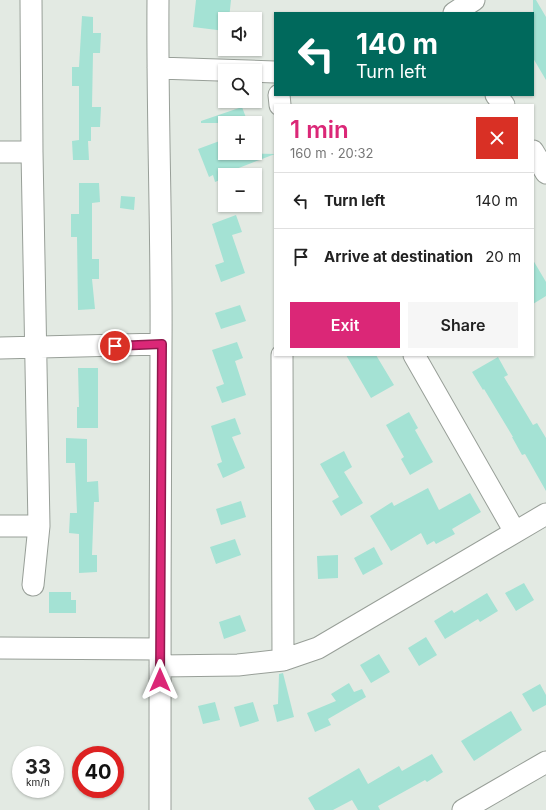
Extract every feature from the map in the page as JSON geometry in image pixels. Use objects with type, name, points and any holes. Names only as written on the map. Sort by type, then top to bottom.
[{"type":"street","points":[[31,0],[32,152],[37,348],[39,526],[33,585]]},
{"type":"street","points":[[158,0],[162,344],[160,810]]},
{"type":"street","points":[[456,12],[474,0]]},
{"type":"street","points":[[158,68],[274,72]]},
{"type":"street","points":[[497,96],[503,104]]},
{"type":"street","points":[[0,152],[32,152]]},
{"type":"street","points":[[534,153],[546,173]]},
{"type":"street","points":[[0,348],[162,344]]},
{"type":"street","points":[[282,356],[283,660]]},
{"type":"street","points":[[415,356],[515,532]]},
{"type":"street","points":[[0,648],[160,657],[238,665],[283,660],[318,648],[546,514]]},
{"type":"street","points":[[0,526],[39,526]]},
{"type":"street","points":[[463,810],[546,762]]},
{"type":"building","points":[[196,0],[231,0],[230,12],[218,12],[218,30],[193,27]]},
{"type":"building","points":[[533,0],[536,0],[546,17],[546,80],[534,60]]},
{"type":"building","points":[[82,16],[93,17],[93,33],[101,33],[100,53],[93,53],[92,107],[101,107],[100,127],[91,127],[91,141],[88,141],[89,160],[73,160],[72,141],[79,140],[79,86],[72,86],[72,67],[79,67]]},
{"type":"building","points":[[239,108],[242,108],[245,116],[218,116],[218,123],[201,123],[201,121]]},
{"type":"building","points":[[218,142],[218,160],[259,160],[239,168],[218,168],[218,181],[215,182],[213,175],[209,177],[198,149]]},
{"type":"building","points":[[262,154],[274,154],[262,159]]},
{"type":"building","points":[[79,183],[99,183],[100,202],[92,203],[92,259],[99,259],[99,279],[92,279],[95,309],[78,310],[77,237],[71,237],[71,214],[79,214]]},
{"type":"building","points":[[121,196],[135,197],[134,210],[120,208]]},
{"type":"building","points":[[236,215],[242,232],[232,235],[245,273],[221,282],[215,265],[224,262],[212,224]]},
{"type":"building","points":[[534,262],[546,282],[546,296],[534,303]]},
{"type":"building","points":[[240,305],[246,321],[221,329],[215,313]]},
{"type":"building","points":[[237,342],[243,358],[235,361],[246,395],[222,403],[216,387],[224,384],[212,350]]},
{"type":"building","points":[[347,356],[377,356],[394,385],[371,398]]},
{"type":"building","points":[[498,357],[508,375],[504,377],[533,425],[537,423],[546,438],[546,491],[525,454],[522,455],[513,437],[472,372]]},
{"type":"building","points":[[78,368],[98,368],[98,428],[77,428],[77,407],[79,407]]},
{"type":"building","points":[[409,412],[418,428],[415,430],[433,462],[410,475],[401,459],[404,457],[386,425]]},
{"type":"building","points":[[235,418],[241,434],[232,437],[245,468],[223,478],[217,464],[222,462],[211,426]]},
{"type":"building","points":[[66,438],[87,439],[87,482],[98,481],[99,502],[94,502],[92,555],[97,555],[97,572],[79,573],[79,534],[69,533],[70,513],[77,513],[75,463],[66,463]]},
{"type":"building","points":[[344,451],[352,467],[344,472],[363,503],[341,516],[332,501],[339,497],[320,464]]},
{"type":"building","points":[[428,488],[439,510],[470,493],[481,512],[452,529],[455,534],[436,544],[434,541],[427,545],[421,533],[391,551],[370,516],[392,502],[394,506]]},
{"type":"building","points":[[241,501],[246,517],[221,525],[216,509]]},
{"type":"building","points":[[235,539],[241,555],[216,564],[210,547]]},
{"type":"building","points":[[374,547],[383,564],[363,575],[354,558]]},
{"type":"building","points":[[338,555],[338,578],[318,579],[317,556]]},
{"type":"building","points":[[524,583],[534,600],[516,611],[505,593]]},
{"type":"building","points":[[49,592],[71,592],[71,600],[76,600],[76,613],[49,613]]},
{"type":"building","points":[[487,593],[498,611],[480,622],[478,619],[445,639],[434,621],[452,610],[454,613]]},
{"type":"building","points":[[240,615],[246,631],[224,639],[219,622]]},
{"type":"building","points":[[426,637],[437,655],[419,666],[408,648]]},
{"type":"building","points":[[379,654],[390,672],[371,683],[360,665]]},
{"type":"building","points":[[283,673],[294,717],[277,722],[273,705],[278,704],[279,674]]},
{"type":"building","points":[[349,683],[354,692],[362,689],[366,697],[328,719],[331,725],[315,732],[307,713],[336,701],[331,694]]},
{"type":"building","points":[[540,684],[546,695],[546,705],[533,712],[522,694]]},
{"type":"building","points":[[215,702],[220,720],[203,724],[198,706]]},
{"type":"building","points":[[253,702],[259,721],[240,727],[234,707]]},
{"type":"building","points":[[511,711],[522,730],[474,761],[461,741]]},
{"type":"building","points":[[432,754],[443,772],[427,782],[425,780],[378,806],[380,810],[358,810],[352,800],[333,810],[315,810],[308,798],[359,768],[368,784],[399,766],[402,771]]},
{"type":"route","points":[[115,346],[162,344],[160,680]]}]
